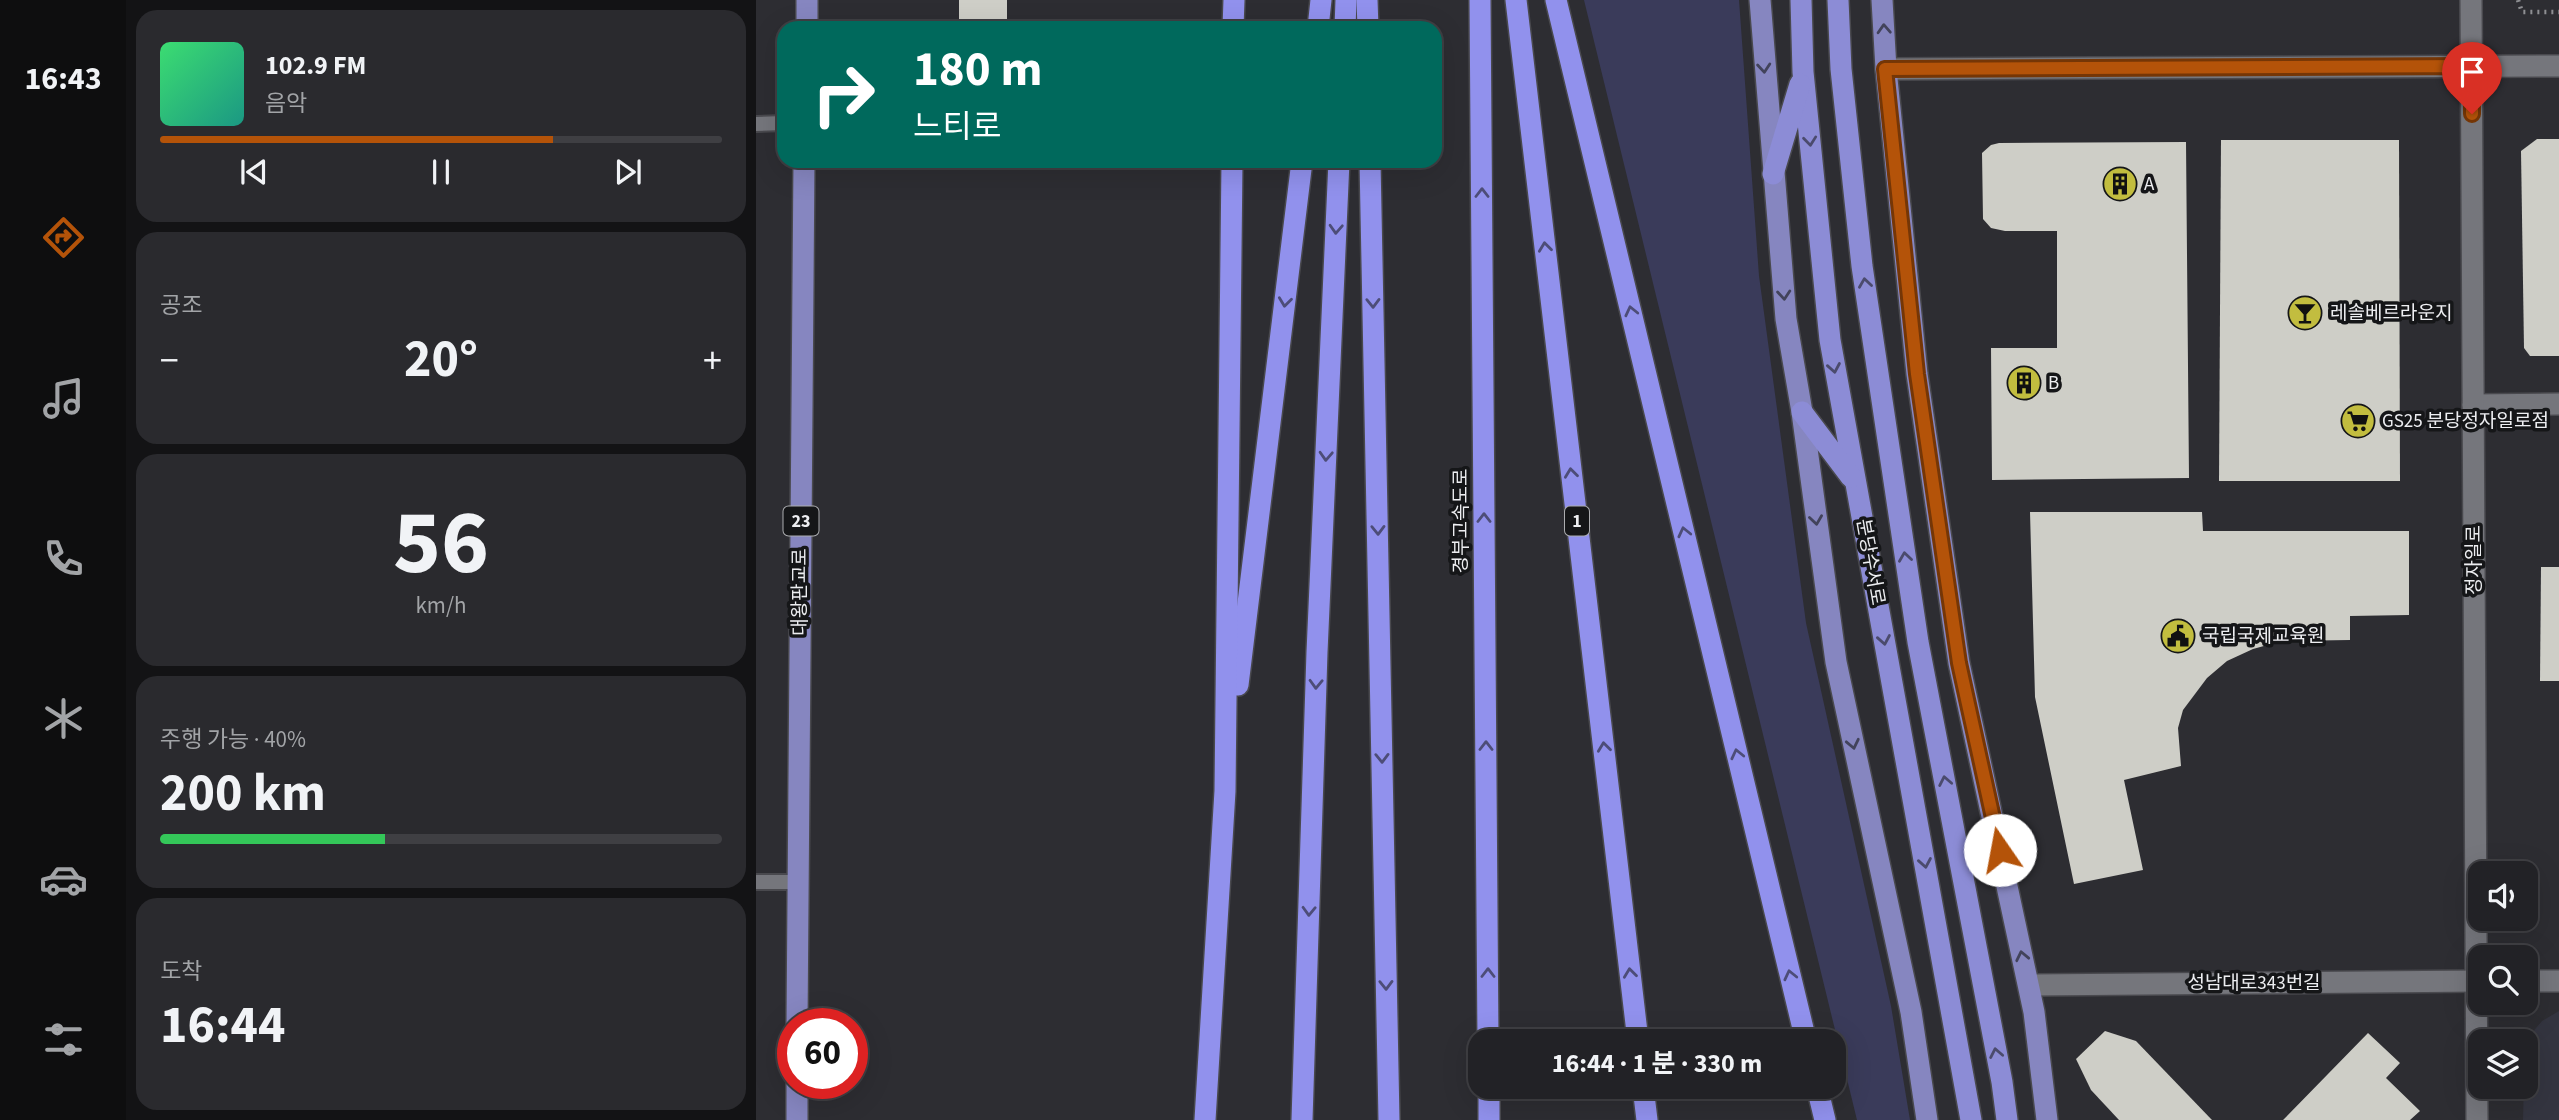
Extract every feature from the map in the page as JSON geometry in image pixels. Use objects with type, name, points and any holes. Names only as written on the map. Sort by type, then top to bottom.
[{"type":"highway","points":[[1233,21],[1234,0]]},
{"type":"highway","points":[[1319,21],[1321,0]]},
{"type":"highway","points":[[1345,21],[1346,0]]},
{"type":"highway","points":[[1367,0],[1368,21]]},
{"type":"highway","name":"경부고속도로","points":[[1480,0],[1489,1029]]},
{"type":"highway","name":"1","points":[[1516,0],[1637,1029]]},
{"type":"highway","points":[[1556,0],[1803,1029]]},
{"type":"highway","name":"분당수서로","points":[[1801,0],[1803,72],[1829,340],[1971,1120]]},
{"type":"highway","name":"분당수서로","points":[[1839,0],[1841,69],[1862,266],[1916,629],[2007,1120]]},
{"type":"highway","points":[[1773,174],[1803,72]]},
{"type":"highway","points":[[1205,1120],[1225,791],[1232,168]]},
{"type":"highway","points":[[1225,791],[1301,168]]},
{"type":"highway","points":[[1302,1120],[1317,652],[1339,168]]},
{"type":"highway","points":[[1370,168],[1389,1120]]},
{"type":"highway","points":[[1802,412],[1855,482]]},
{"type":"highway","points":[[1489,1099],[1489,1120]]},
{"type":"highway","points":[[1644,1099],[1647,1120]]},
{"type":"highway","points":[[1820,1099],[1825,1120]]},
{"type":"main road","points":[[807,0],[807,21]]},
{"type":"main road","points":[[1760,0],[1786,319],[1802,412],[1836,662],[1911,1012],[1927,1120]]},
{"type":"main road","points":[[1882,0],[1885,69],[1917,374],[1959,663],[2029,985],[2047,1120]]},
{"type":"main road","name":"대왕판교로","points":[[797,1008],[804,168]]},
{"type":"main road","points":[[797,1099],[797,1120]]},
{"type":"street","name":"정자일로","points":[[2471,0],[2478,945]]},
{"type":"street","points":[[1885,69],[2559,66]]},
{"type":"street","points":[[2473,405],[2559,404]]},
{"type":"street","name":"성남대로343번길","points":[[2029,985],[2468,981]]},
{"type":"street","points":[[2538,981],[2559,981]]},
{"type":"street","name":"정자일로","points":[[2477,1120],[2478,1015]]},
{"type":"lane","points":[[756,124],[777,123]]},
{"type":"lane","points":[[756,882],[799,882]]},
{"type":"path","points":[[2518,0],[2522,12],[2559,12]]},
{"type":"shaded area","points":[[1584,0],[1739,0],[1759,276],[1806,623],[1891,1006],[1910,1120],[1857,1120],[1846,1075],[1846,1029],[1835,1029]]},
{"type":"shaded area","points":[[2559,1011],[2559,1120],[2523,1120],[2524,1099],[2538,1099],[2538,1029],[2535,1029],[2542,1021]]},
{"type":"building","points":[[959,0],[1007,0],[1007,21],[959,21]]},
{"type":"building","points":[[2537,139],[2559,139],[2559,356],[2530,356],[2524,348],[2521,151]]},
{"type":"building","points":[[2221,140],[2399,140],[2400,481],[2219,481]]},
{"type":"building","points":[[2186,142],[2189,478],[1992,480],[1991,348],[2057,348],[2057,231],[2005,231],[1991,228],[1983,219],[1982,153],[1991,145],[1999,143]]},
{"type":"building","points":[[2030,512],[2202,512],[2203,531],[2409,531],[2409,615],[2350,616],[2350,640],[2282,641],[2253,649],[2227,661],[2207,678],[2183,710],[2178,728],[2181,766],[2124,780],[2143,870],[2074,884],[2035,697]]},
{"type":"building","points":[[2541,567],[2559,567],[2559,681],[2540,681]]},
{"type":"building","points":[[2105,1031],[2136,1041],[2212,1120],[2119,1120],[2091,1090],[2076,1059]]},
{"type":"building","points":[[2368,1033],[2400,1063],[2386,1078],[2420,1111],[2410,1120],[2283,1120]]},
{"type":"place","name":"A","points":[[2120,184]]},
{"type":"place","name":"레솔베르라운지","points":[[2305,313]]},
{"type":"place","name":"B","points":[[2024,383]]},
{"type":"place","name":"GS25 분당정자일로점","points":[[2358,421]]},
{"type":"place","name":"국립국제교육원","points":[[2178,636]]},
{"type":"route","points":[[2000,850],[1959,663],[1917,374],[1885,69],[2472,66],[2472,114]]}]
